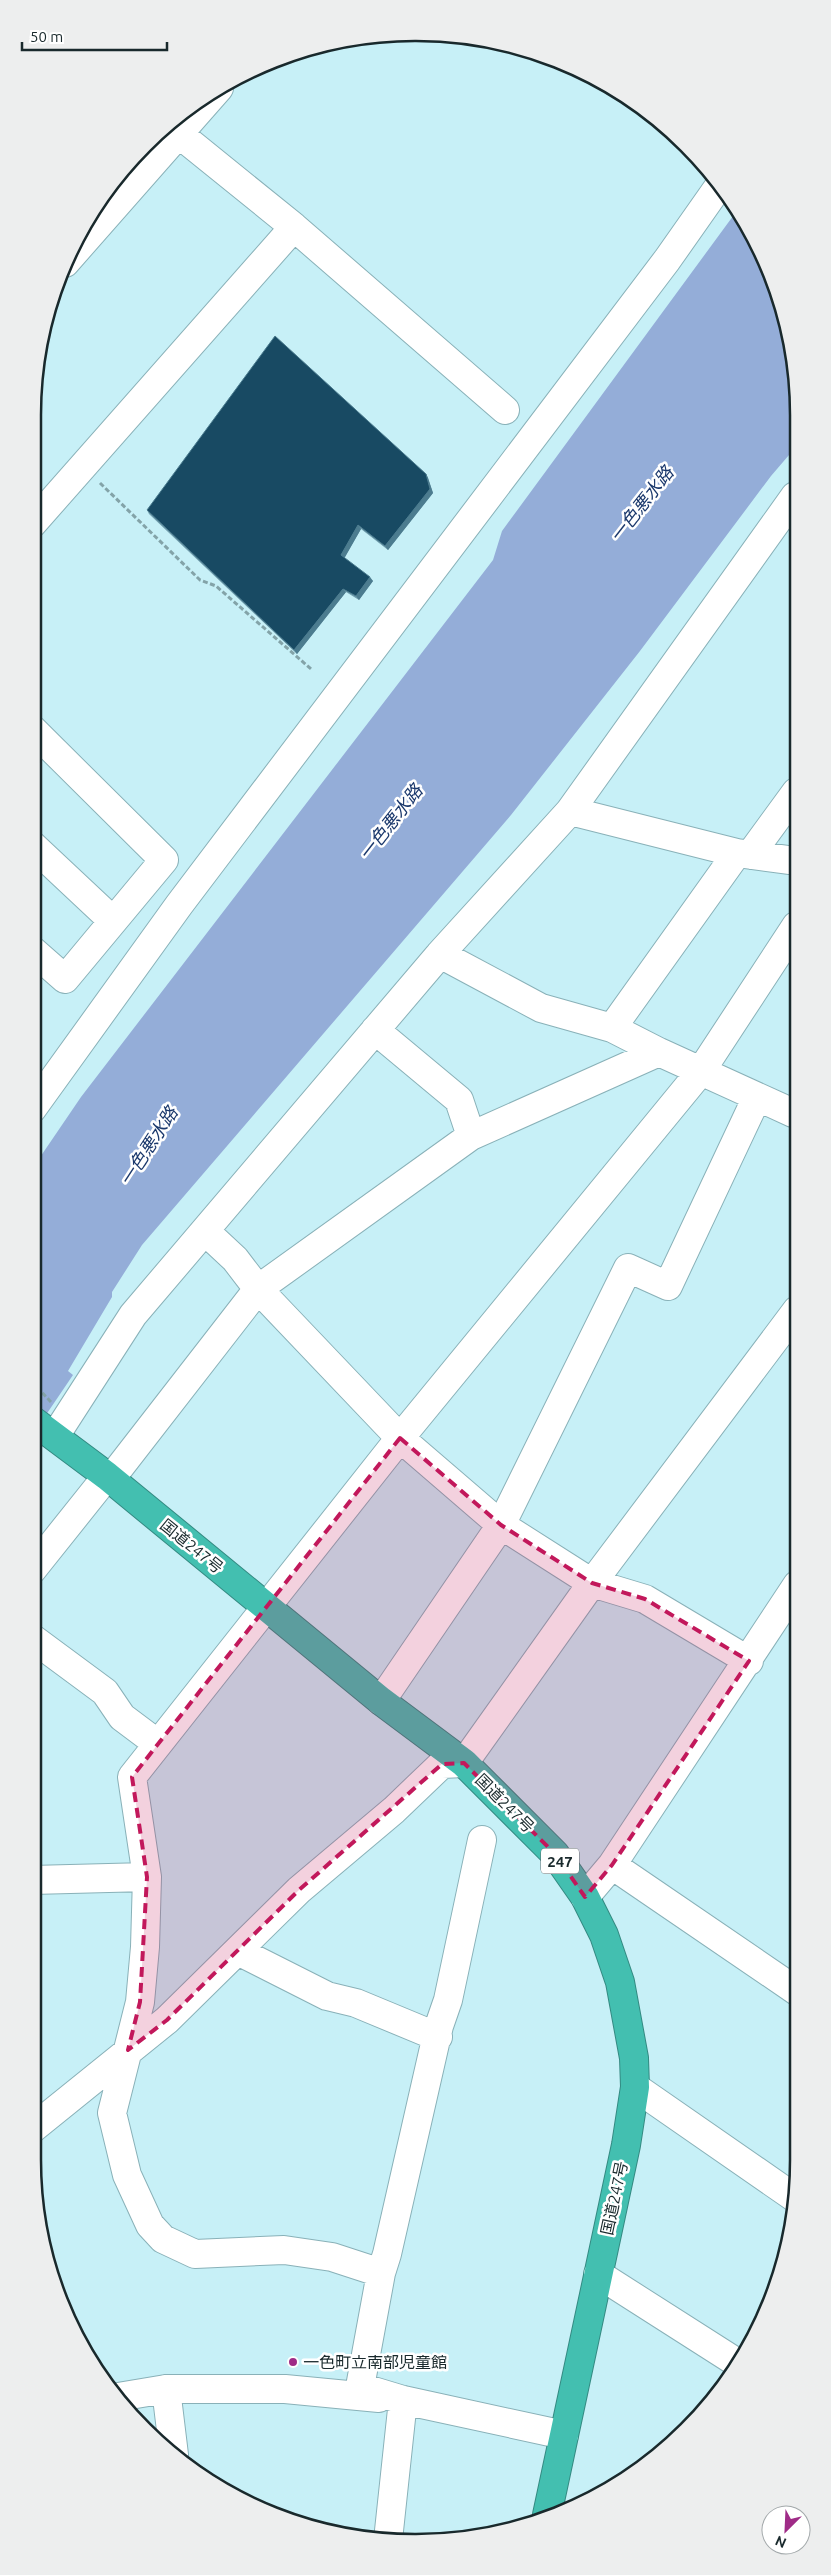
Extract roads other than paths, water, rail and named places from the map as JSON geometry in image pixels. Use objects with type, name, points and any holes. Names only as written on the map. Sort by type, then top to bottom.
[{"type":"highway","name":"国道247号","points":[[46,1422],[107,1476],[381,1701],[464,1763],[555,1854],[585,1897],[604,1934],[620,1982],[634,2058],[635,2087],[626,2145],[548,2509]]},
{"type":"street","points":[[85,241],[200,110]]},
{"type":"street","points":[[179,134],[294,227],[505,410]]},
{"type":"street","points":[[41,1097],[179,905],[655,276],[714,191]]},
{"type":"street","points":[[41,514],[294,227]]},
{"type":"street","points":[[46,1422],[133,1315],[440,954],[570,811],[790,503]]},
{"type":"street","points":[[41,738],[164,860],[65,979],[41,958]]},
{"type":"street","points":[[612,1028],[743,854],[790,799]]},
{"type":"street","points":[[570,811],[743,854],[790,860]]},
{"type":"street","points":[[41,853],[113,921]]},
{"type":"street","points":[[381,2273],[332,2257],[284,2250],[195,2254],[163,2240],[150,2225],[126,2175],[112,2113],[140,2002],[146,1948],[147,1877],[132,1777],[265,1606],[400,1438],[701,1070],[790,935]]},
{"type":"street","points":[[440,954],[541,1008],[612,1028],[659,1052],[701,1070],[756,1099],[790,1112]]},
{"type":"street","points":[[375,1030],[459,1100],[471,1136]]},
{"type":"street","points":[[41,1559],[107,1476],[116,1472],[258,1289],[471,1136],[659,1052]]},
{"type":"street","points":[[381,1701],[501,1525],[628,1268],[668,1286],[756,1099]]},
{"type":"street","points":[[205,1231],[235,1260],[258,1289],[400,1438],[501,1525],[592,1583],[645,1599],[750,1660]]},
{"type":"street","points":[[41,2122],[128,2050],[168,2020],[299,1890],[394,1810],[442,1764],[464,1763],[592,1583],[790,1319]]},
{"type":"street","points":[[585,1897],[612,1865],[790,1598]]},
{"type":"street","points":[[41,1645],[105,1692],[122,1717],[158,1744]]},
{"type":"street","points":[[482,1840],[448,2000],[439,2026],[438,2038],[381,2273],[360,2387],[403,2400],[564,2436]]},
{"type":"street","points":[[612,1865],[790,1987]]},
{"type":"street","points":[[41,1880],[147,1877]]},
{"type":"street","points":[[238,1951],[327,1996],[356,2003],[438,2038]]},
{"type":"street","points":[[635,2087],[788,2193]]},
{"type":"street","points":[[598,2274],[732,2359]]},
{"type":"street","points":[[126,2396],[166,2389],[285,2389],[403,2400]]},
{"type":"street","points":[[166,2389],[173,2444]]},
{"type":"street","points":[[389,2533],[403,2400]]},
{"type":"water","name":"一色悪水路","points":[[733,217],[761,272],[770,295],[783,342],[789,391],[790,454],[771,476],[640,651],[511,815],[142,1245],[112,1292],[112,1297],[68,1371],[73,1375],[41,1422],[41,1156],[81,1097],[493,560],[502,531]]},
{"type":"place","name":"一色町立南部児童館","points":[[293,2362]]}]
